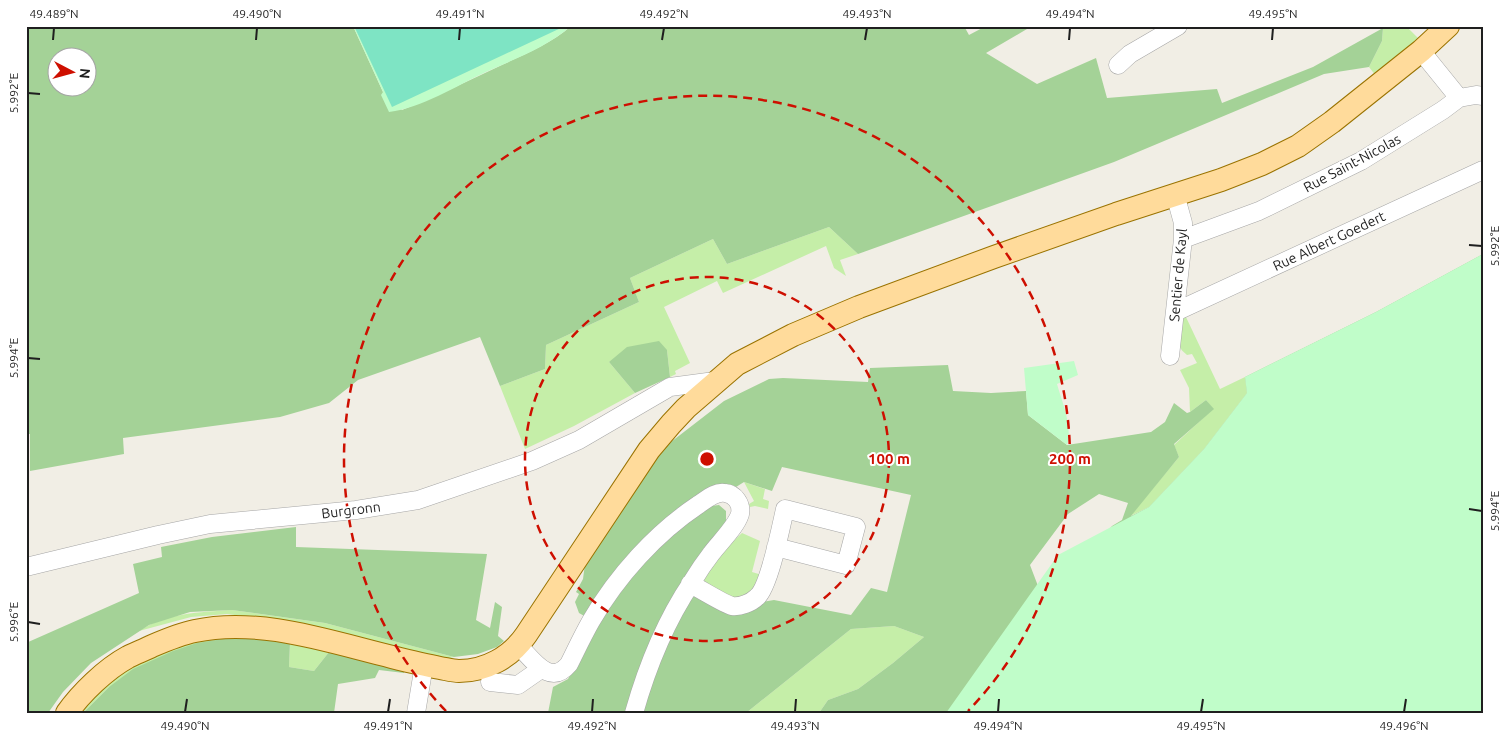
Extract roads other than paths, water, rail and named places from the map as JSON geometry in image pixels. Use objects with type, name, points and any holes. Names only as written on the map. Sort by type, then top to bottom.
[{"type":"main road","points":[[67,713],[72,705],[100,677],[127,657],[167,640],[195,631],[226,627],[260,628],[292,633],[424,665],[458,671],[480,669],[501,660],[519,646],[649,450],[671,424],[687,398],[715,381],[737,364],[785,339],[859,307],[1262,164],[1298,146],[1332,122],[1421,51],[1448,26]]},
{"type":"street","points":[[1118,65],[1130,54],[1178,26]]},
{"type":"street","points":[[1421,51],[1459,98],[1476,95],[1483,96]]},
{"type":"street","name":"Rue Saint-Nicolas","points":[[1183,238],[1259,211],[1360,161],[1444,110],[1459,98]]},
{"type":"street","name":"Rue Albert Goedert","points":[[1175,312],[1483,170]]},
{"type":"street","name":"Sentier de Kayl","points":[[1170,356],[1183,238],[1183,223],[1175,194]]},
{"type":"street","name":"Burgronn","points":[[26,567],[210,524],[356,510],[418,500],[532,461],[579,440],[658,394],[669,394],[679,398],[687,398]]},
{"type":"street","points":[[519,646],[548,673],[556,674],[564,671],[610,592],[644,550],[690,511],[714,495],[721,492],[735,497],[740,504],[738,520],[690,584],[672,616],[642,685],[634,713]]},
{"type":"street","points":[[690,584],[731,606],[744,605],[758,597],[766,584],[786,509],[856,528],[846,566],[776,547]]},
{"type":"street","points":[[416,713],[424,665]]},
{"type":"street","points":[[490,682],[518,686],[541,668]]}]
